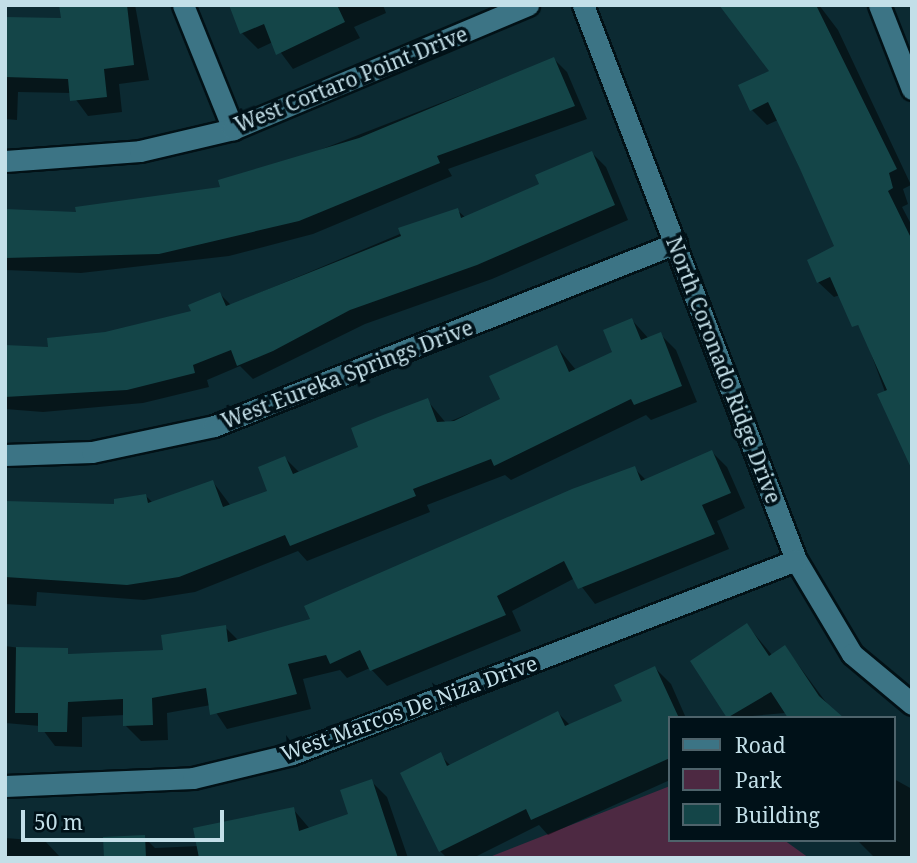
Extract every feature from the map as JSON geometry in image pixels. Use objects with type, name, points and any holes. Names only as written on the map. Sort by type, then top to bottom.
[{"type":"street","points":[[183,5],[233,129]]},
{"type":"street","name":"West Cortaro Point Drive","points":[[5,161],[140,151],[233,129],[528,5]]},
{"type":"street","points":[[880,5],[912,89]]},
{"type":"street","name":"North Coronado Ridge Drive","points":[[587,7],[796,560],[852,654],[912,704]]},
{"type":"street","name":"West Eureka Springs Drive","points":[[5,455],[92,452],[214,426],[676,243]]},
{"type":"street","name":"West Marcos De Niza Drive","points":[[5,786],[193,778],[292,754],[796,560]]},
{"type":"green space","points":[[668,787],[668,842],[787,842],[809,858],[487,858]]},
{"type":"building","points":[[59,5],[127,5],[134,65],[104,69],[107,97],[70,101],[68,79],[5,77],[5,17],[61,18]]},
{"type":"building","points":[[229,5],[337,5],[345,22],[276,55],[264,24],[240,34]]},
{"type":"building","points":[[719,5],[816,5],[897,169],[889,173],[893,188],[888,191],[912,240],[912,470],[877,394],[887,390],[858,325],[852,327],[830,277],[817,283],[807,260],[834,246],[800,169],[768,102],[750,111],[738,85],[769,71]]},
{"type":"building","points":[[554,57],[575,106],[437,156],[440,163],[299,221],[159,254],[5,258],[5,209],[76,212],[75,207],[220,187],[218,180],[359,138]]},
{"type":"building","points":[[592,151],[615,205],[477,265],[350,310],[273,351],[237,366],[231,350],[193,365],[195,373],[127,390],[5,397],[5,345],[48,347],[47,338],[105,332],[191,311],[188,305],[220,292],[226,306],[401,236],[398,228],[458,208],[461,218],[539,184],[535,175]]},
{"type":"building","points":[[632,318],[641,340],[661,332],[682,386],[634,405],[631,399],[494,466],[491,459],[413,489],[416,496],[290,546],[285,535],[179,577],[127,585],[5,577],[5,501],[114,504],[114,499],[146,494],[148,503],[213,480],[223,507],[267,491],[258,467],[285,456],[293,474],[358,447],[351,428],[383,415],[428,398],[437,422],[454,421],[500,399],[489,376],[557,345],[569,372],[612,352],[603,330]]},
{"type":"building","points":[[712,450],[731,493],[702,505],[715,534],[578,589],[564,561],[497,596],[506,615],[370,671],[360,650],[330,664],[326,655],[288,664],[297,694],[210,715],[206,688],[152,698],[153,725],[123,726],[123,699],[68,702],[67,732],[38,732],[38,713],[15,713],[16,647],[68,648],[68,654],[163,650],[161,635],[226,625],[228,642],[310,619],[304,606],[572,489],[635,466],[641,481]]},
{"type":"building","points":[[747,623],[769,656],[785,645],[819,696],[842,716],[787,716],[771,692],[730,716],[726,716],[690,661]]},
{"type":"building","points":[[655,666],[678,716],[668,716],[668,759],[531,820],[526,809],[439,852],[400,773],[441,752],[447,766],[558,711],[565,726],[622,701],[614,685]]},
{"type":"building","points":[[372,779],[398,858],[199,858],[193,828],[294,807],[299,831],[348,814],[340,790]]},
{"type":"building","points":[[145,835],[146,858],[104,858],[103,837]]}]
